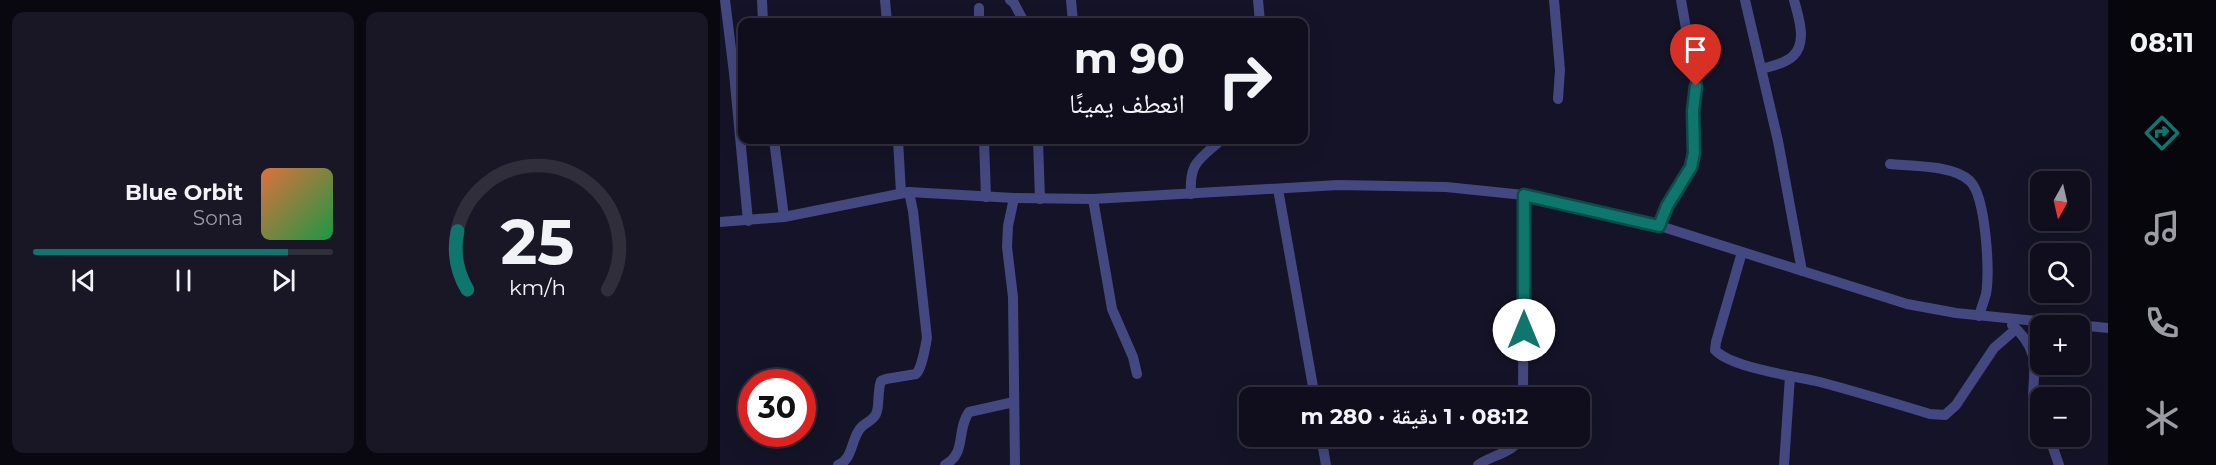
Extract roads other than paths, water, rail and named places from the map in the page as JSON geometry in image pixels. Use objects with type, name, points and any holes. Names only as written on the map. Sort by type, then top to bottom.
[{"type":"street","points":[[725,0],[738,115]]},
{"type":"street","points":[[762,0],[763,18]]},
{"type":"street","points":[[885,0],[887,18]]},
{"type":"street","points":[[1010,0],[1022,18]]},
{"type":"street","points":[[1071,0],[1073,18]]},
{"type":"street","points":[[1258,0],[1260,18]]},
{"type":"street","points":[[1554,0],[1560,70],[1558,99]]},
{"type":"street","points":[[1659,226],[1667,206],[1691,167],[1694,153],[1693,111],[1696,86],[1681,0]]},
{"type":"street","points":[[1745,0],[1762,69],[1802,271]]},
{"type":"street","points":[[1762,69],[1793,56],[1800,46],[1800,23],[1794,0]]},
{"type":"street","points":[[978,8],[979,18]]},
{"type":"street","points":[[741,144],[748,221]]},
{"type":"street","points":[[775,144],[784,217]]},
{"type":"street","points":[[837,465],[844,463],[861,427],[872,420],[877,413],[878,390],[881,381],[916,374],[921,367],[927,338],[913,211],[905,193],[899,144]]},
{"type":"street","points":[[984,144],[986,197]]},
{"type":"street","points":[[1038,144],[1040,199]]},
{"type":"street","points":[[1191,194],[1192,168],[1217,144]]},
{"type":"street","points":[[1890,164],[1938,168],[1969,180],[1975,188],[1985,232],[1987,279],[1986,294],[1979,316]]},
{"type":"street","points":[[720,222],[784,217],[905,193],[1093,199],[1338,185],[1436,187],[1524,195],[1659,226],[1907,304],[2004,319],[2108,328]]},
{"type":"street","points":[[1278,189],[1313,387]]},
{"type":"street","points":[[1523,387],[1524,195]]},
{"type":"street","points":[[1014,198],[1008,226],[1007,247],[1014,297],[1016,465]]},
{"type":"street","points":[[1093,199],[1112,309],[1133,357],[1137,374]]},
{"type":"street","points":[[1742,252],[1715,350],[1730,360],[1930,414],[1945,415],[1956,405],[1994,348],[2016,329]]},
{"type":"street","points":[[2004,319],[2031,346],[2034,359],[2034,387]]},
{"type":"street","points":[[1784,465],[1790,375]]},
{"type":"street","points":[[945,465],[954,460],[958,454],[969,412],[1014,402]]},
{"type":"street","points":[[1323,447],[1326,465]]},
{"type":"street","points":[[1478,465],[1493,455],[1512,447]]},
{"type":"street","points":[[2053,447],[2059,465]]}]
